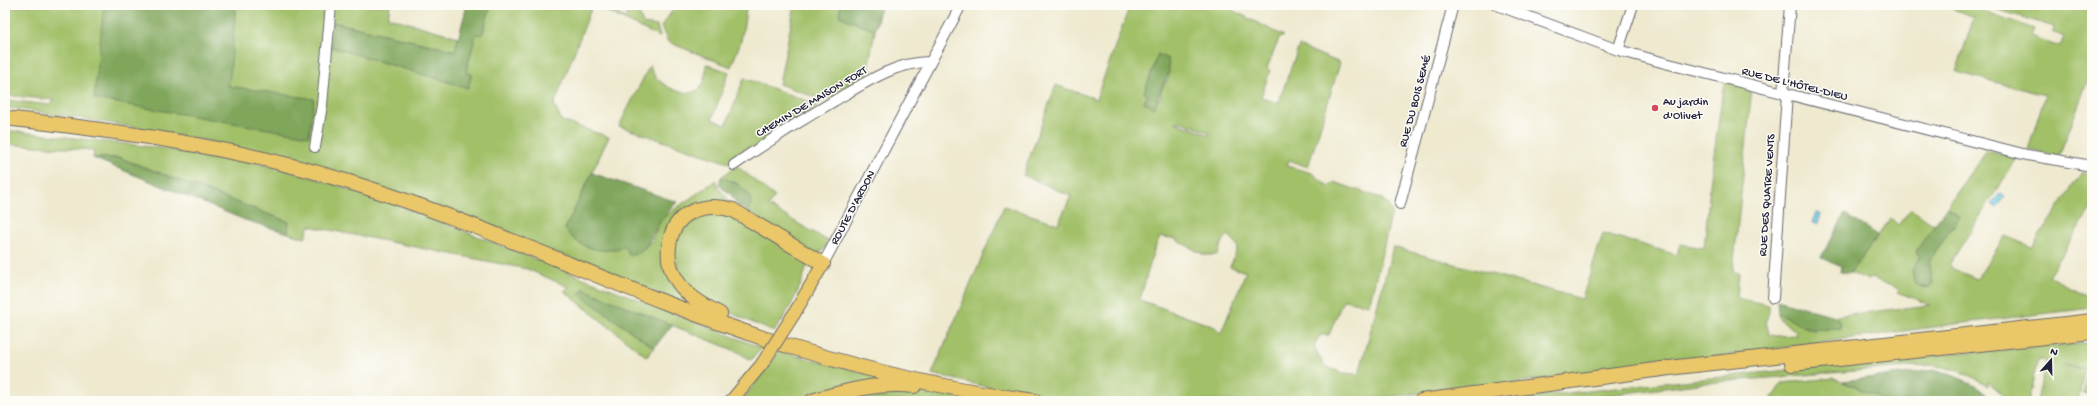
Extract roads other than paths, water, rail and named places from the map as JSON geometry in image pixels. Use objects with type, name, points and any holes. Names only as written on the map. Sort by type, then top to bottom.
[{"type":"highway","points":[[5,118],[84,127],[209,146],[263,158],[340,179],[459,220],[762,338],[848,363],[996,396]]},
{"type":"highway","points":[[5,123],[84,127]]},
{"type":"highway","points":[[822,264],[740,214],[722,207],[706,207],[690,212],[681,220],[669,240],[669,264],[675,278],[692,298],[725,317],[848,363]]},
{"type":"highway","points":[[2014,329],[2092,315]]},
{"type":"highway","points":[[1421,401],[1677,367],[2092,321]]},
{"type":"highway","points":[[1429,401],[1564,389],[2092,332]]},
{"type":"highway","points":[[2029,338],[2092,339]]},
{"type":"highway","points":[[812,401],[842,392],[899,384],[968,394],[1036,401]]},
{"type":"main road","name":"ROUTE D'ARDON","points":[[731,401],[762,364],[794,314],[822,264]]},
{"type":"street","points":[[315,147],[322,105],[330,5]]},
{"type":"street","name":"ROUTE D'ARDON","points":[[822,264],[961,5]]},
{"type":"street","name":"RUE DU BOIS SEMÉ","points":[[1400,204],[1452,5]]},
{"type":"street","name":"RUE DE L'HÔTEL-DIEU","points":[[1497,5],[1618,50],[2027,154],[2092,166]]},
{"type":"street","points":[[1618,50],[1633,5]]},
{"type":"street","name":"RUE DES QUATRE VENTS","points":[[1773,298],[1790,5]]},
{"type":"street","name":"CHEMIN DE MAISON FORT","points":[[734,165],[779,134],[863,83],[886,72],[917,63],[930,62]]},
{"type":"water","points":[[2000,193],[2005,196],[1997,208],[1992,204]]},
{"type":"water","points":[[1816,212],[1821,214],[1818,224],[1812,223]]},
{"type":"place","name":"Au jardin d'Olivet","points":[[1655,108]]}]
